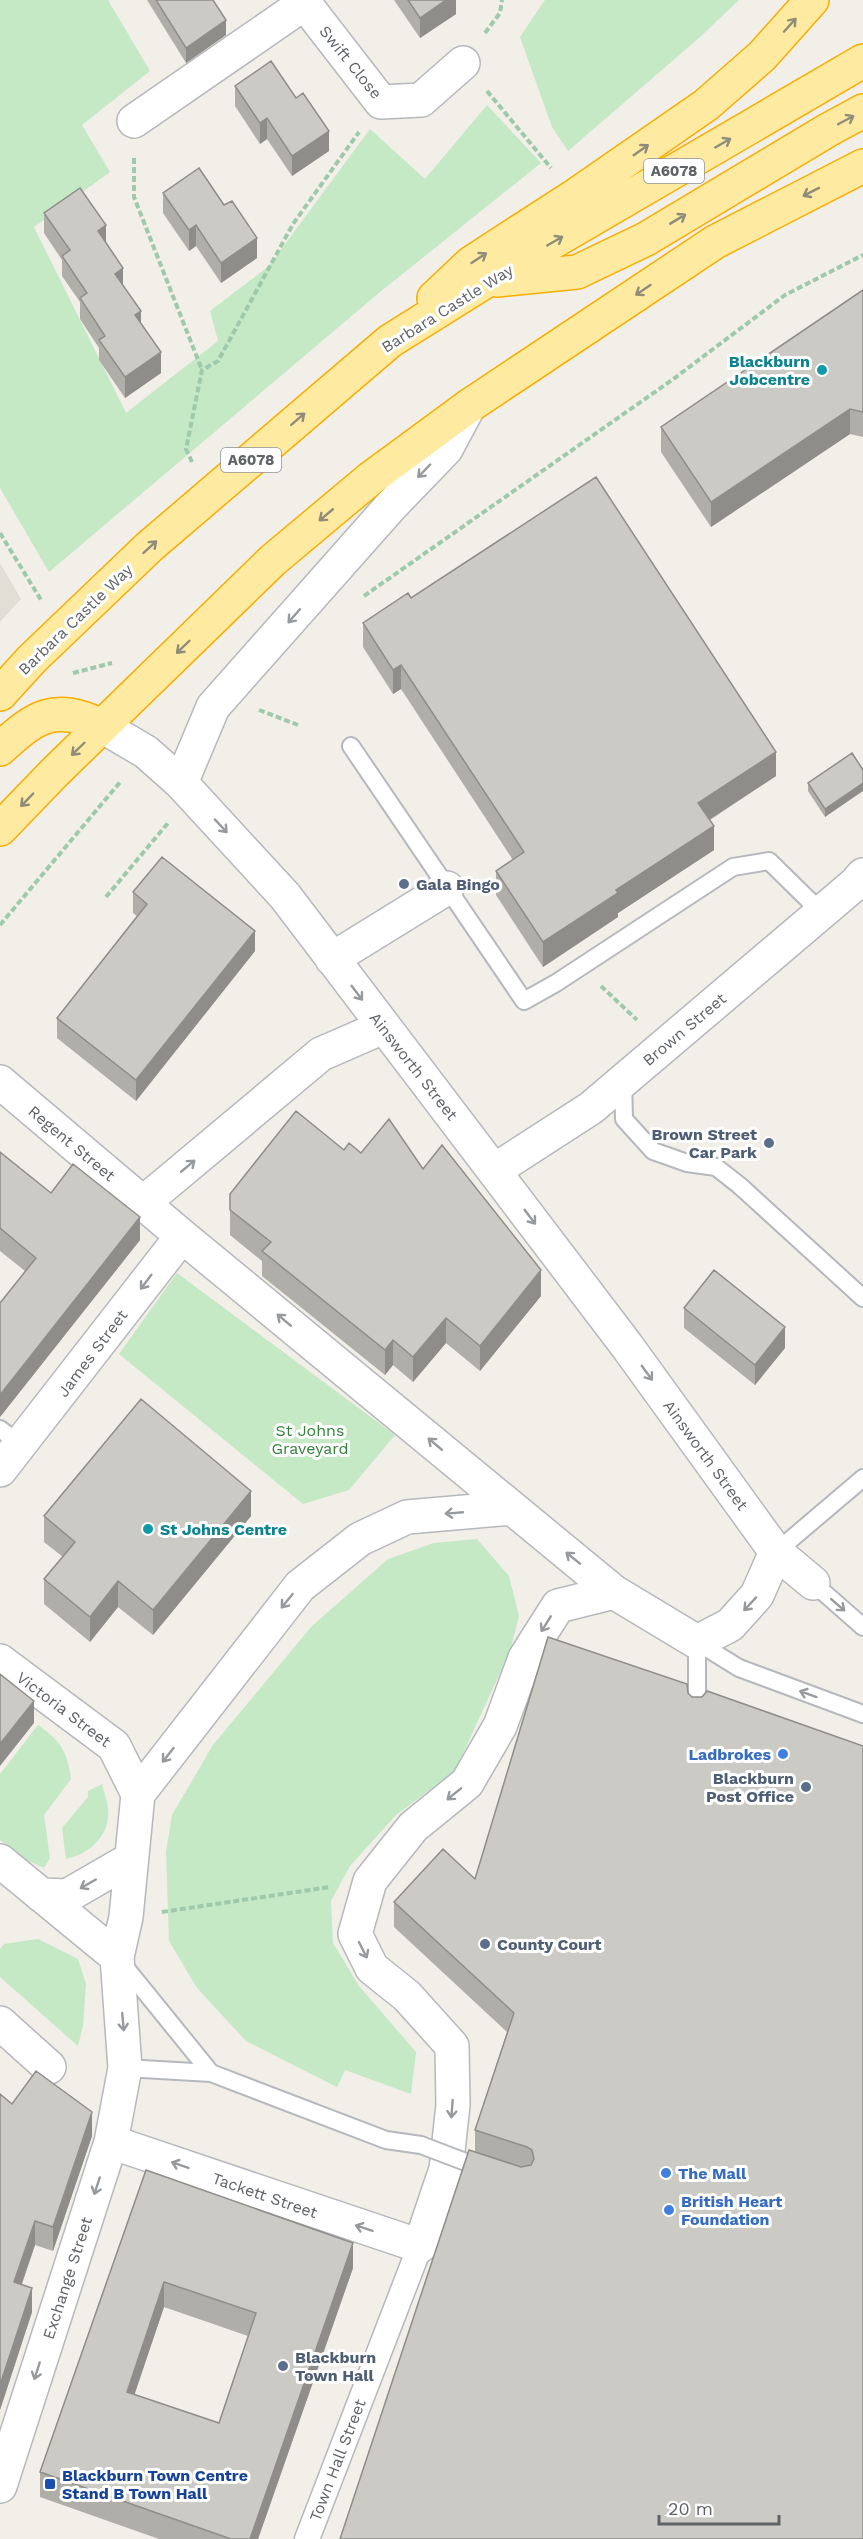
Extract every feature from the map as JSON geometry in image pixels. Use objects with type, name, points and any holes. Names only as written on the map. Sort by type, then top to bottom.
[{"type":"highway","points":[[390,341],[471,262],[576,195],[706,105],[762,56],[812,0]]},
{"type":"highway","name":"Barbara Castle Way","points":[[0,694],[32,659],[149,548],[390,341],[486,281],[863,61]]},
{"type":"highway","points":[[486,281],[577,272],[646,239],[863,111]]},
{"type":"highway","points":[[0,829],[149,678],[273,560],[371,478],[469,406],[715,242],[863,166]]},
{"type":"highway","points":[[0,749],[39,718],[53,715],[80,716],[102,726]]},
{"type":"street","name":"Swift Close","points":[[134,121],[303,2],[381,102],[421,100],[463,63]]},
{"type":"street","points":[[187,789],[213,707],[391,506],[446,449],[469,406]]},
{"type":"street","name":"Ainsworth Street","points":[[102,726],[146,752],[187,789],[285,896],[627,1346],[776,1552],[813,1583]]},
{"type":"street","name":"Brown Street","points":[[495,1170],[591,1108],[822,913],[863,875]]},
{"type":"street","points":[[332,959],[447,888]]},
{"type":"street","points":[[383,1027],[321,1054],[143,1203],[614,1592],[697,1642],[730,1625],[758,1595],[776,1552]]},
{"type":"street","name":"Regent Street","points":[[0,1082],[143,1203]]},
{"type":"street","name":"James Street","points":[[0,1470],[11,1437],[182,1236]]},
{"type":"street","points":[[138,1794],[300,1586],[360,1539],[407,1517],[512,1508]]},
{"type":"street","points":[[420,2246],[446,2169],[453,2105],[452,2046],[407,1996],[372,1968],[355,1934],[370,1881],[413,1827],[467,1783],[500,1726],[525,1658],[558,1606],[614,1592]]},
{"type":"street","name":"Victoria Street","points":[[0,1661],[114,1746],[138,1794]]},
{"type":"street","name":"Exchange Street","points":[[0,2486],[111,2142],[125,2068],[117,1957],[126,1917],[138,1794]]},
{"type":"street","points":[[42,1895],[67,1896],[131,1859]]},
{"type":"street","points":[[0,1861],[117,1957]]},
{"type":"street","points":[[0,2023],[49,2067]]},
{"type":"street","name":"Tackett Street","points":[[111,2142],[420,2246]]},
{"type":"street","name":"Town Hall Street","points":[[307,2539],[420,2246]]},
{"type":"lane","points":[[351,746],[524,1001],[581,967],[733,867],[769,861],[822,913]]},
{"type":"lane","points":[[623,1080],[624,1119],[653,1151],[687,1163],[716,1167],[739,1185],[863,1298]]},
{"type":"lane","points":[[776,1552],[863,1478]]},
{"type":"lane","points":[[813,1583],[863,1626]]},
{"type":"lane","points":[[697,1642],[698,1713]]},
{"type":"lane","points":[[697,1642],[739,1668],[863,1714]]},
{"type":"lane","points":[[117,1957],[211,2073]]},
{"type":"lane","points":[[125,2068],[211,2073],[386,2140],[421,2145],[498,2175]]},
{"type":"path","points":[[463,63],[552,168]]},
{"type":"path","points":[[202,370],[218,361],[293,224],[381,102]]},
{"type":"path","points":[[134,121],[134,197],[202,370],[186,449],[192,463]]},
{"type":"path","points":[[361,598],[662,387],[785,295],[863,255]]},
{"type":"path","points":[[0,533],[42,603]]},
{"type":"path","points":[[32,659],[52,678],[130,658],[149,678]]},
{"type":"path","points":[[0,925],[125,776]]},
{"type":"path","points":[[106,897],[187,789]]},
{"type":"path","points":[[581,967],[664,1045]]},
{"type":"path","points":[[126,1917],[370,1881]]},
{"type":"shaded area","points":[[0,563],[21,599],[0,622]]},
{"type":"green space","points":[[0,0],[108,0],[150,71],[82,125],[110,172],[34,227],[126,413],[218,341],[210,311],[269,266],[370,129],[425,179],[487,105],[541,163],[380,292],[49,572],[0,488]]},
{"type":"green space","points":[[545,0],[739,0],[699,38],[568,151],[552,127],[520,37]]},
{"type":"green space","name":"St Johns Graveyard","points":[[177,1273],[395,1435],[349,1490],[303,1504],[119,1354]]},
{"type":"green space","points":[[477,1539],[509,1576],[519,1616],[510,1651],[455,1771],[396,1815],[350,1866],[331,1901],[333,1943],[359,1986],[416,2052],[411,2094],[345,2070],[337,2087],[246,2041],[197,1988],[169,1941],[166,1852],[172,1815],[213,1745],[311,1627],[388,1559],[434,1543]]},
{"type":"green space","points":[[38,1725],[62,1748],[71,1779],[44,1815],[50,1858],[44,1868],[24,1859],[0,1840],[0,1774]]},
{"type":"green space","points":[[102,1784],[108,1808],[106,1827],[91,1848],[66,1859],[62,1828],[88,1797],[88,1791]]},
{"type":"green space","points":[[38,1939],[78,1959],[86,1984],[83,2025],[78,2046],[0,1977],[0,1949],[4,1944]]},
{"type":"building","points":[[156,0],[213,0],[226,20],[186,48]]},
{"type":"building","points":[[408,0],[446,0],[420,18]]},
{"type":"building","points":[[271,61],[296,98],[303,93],[329,131],[292,156],[267,118],[260,123],[235,86]]},
{"type":"building","points":[[199,168],[224,205],[232,201],[257,238],[221,263],[196,225],[189,230],[163,193]]},
{"type":"building","points":[[80,188],[106,225],[98,231],[123,268],[115,274],[141,311],[135,315],[161,352],[125,377],[99,340],[105,336],[80,298],[87,293],[62,256],[70,250],[44,213]]},
{"type":"building","name":"Blackburn Jobcentre","points":[[863,290],[863,412],[850,409],[711,502],[661,427]]},
{"type":"building","points":[[596,477],[776,752],[698,803],[714,826],[616,890],[618,893],[543,942],[496,871],[524,852],[401,665],[393,670],[363,623],[408,593],[411,598]]},
{"type":"building","points":[[852,753],[863,770],[863,783],[825,809],[808,783]]},
{"type":"building","points":[[162,857],[255,931],[136,1080],[57,1018],[147,904],[133,892]]},
{"type":"building","points":[[296,1111],[344,1150],[349,1143],[361,1153],[389,1119],[423,1169],[442,1145],[541,1270],[480,1346],[446,1318],[413,1357],[393,1340],[385,1350],[262,1251],[271,1242],[230,1210],[230,1194]]},
{"type":"building","points":[[0,1152],[51,1193],[73,1164],[140,1217],[0,1395],[0,1303],[36,1258],[0,1228]]},
{"type":"building","points":[[714,1270],[785,1327],[755,1365],[684,1308]]},
{"type":"building","name":"St Johns Centre","points":[[141,1399],[251,1491],[153,1610],[118,1581],[90,1617],[44,1579],[75,1542],[44,1516]]},
{"type":"building","name":"The Mall","points":[[548,1637],[687,1684],[688,1693],[692,1697],[702,1697],[707,1691],[863,1746],[863,2539],[340,2539],[469,2150],[521,2167],[531,2165],[534,2159],[532,2150],[527,2147],[475,2130],[514,2013],[394,1902],[443,1849],[475,1879]]},
{"type":"building","points":[[0,1674],[34,1701],[0,1744]]},
{"type":"building","points":[[36,2071],[92,2112],[53,2227],[35,2221],[14,2282],[32,2288],[0,2385],[0,2094],[12,2104]]},
{"type":"building","name":"Blackburn Town Hall","points":[[146,2170],[353,2243],[250,2539],[231,2539],[40,2472]],"holes":[[[164,2282],[256,2313],[219,2423],[127,2392]]]},
{"type":"place","name":"Blackburn Jobcentre","points":[[822,370]]},
{"type":"place","name":"Gala Bingo","points":[[404,884]]},
{"type":"place","name":"Brown Street Car Park","points":[[769,1143]]},
{"type":"place","name":"St Johns Centre","points":[[148,1529]]},
{"type":"place","name":"Ladbrokes","points":[[783,1754]]},
{"type":"place","name":"Blackburn Post Office","points":[[806,1787]]},
{"type":"place","name":"County Court","points":[[485,1944]]},
{"type":"place","name":"The Mall","points":[[666,2173]]},
{"type":"place","name":"British Heart Foundation","points":[[669,2210]]},
{"type":"place","name":"Blackburn Town Hall","points":[[283,2366]]},
{"type":"place","name":"Blackburn Town Centre Stand B Town Hall","points":[[50,2484]]}]
